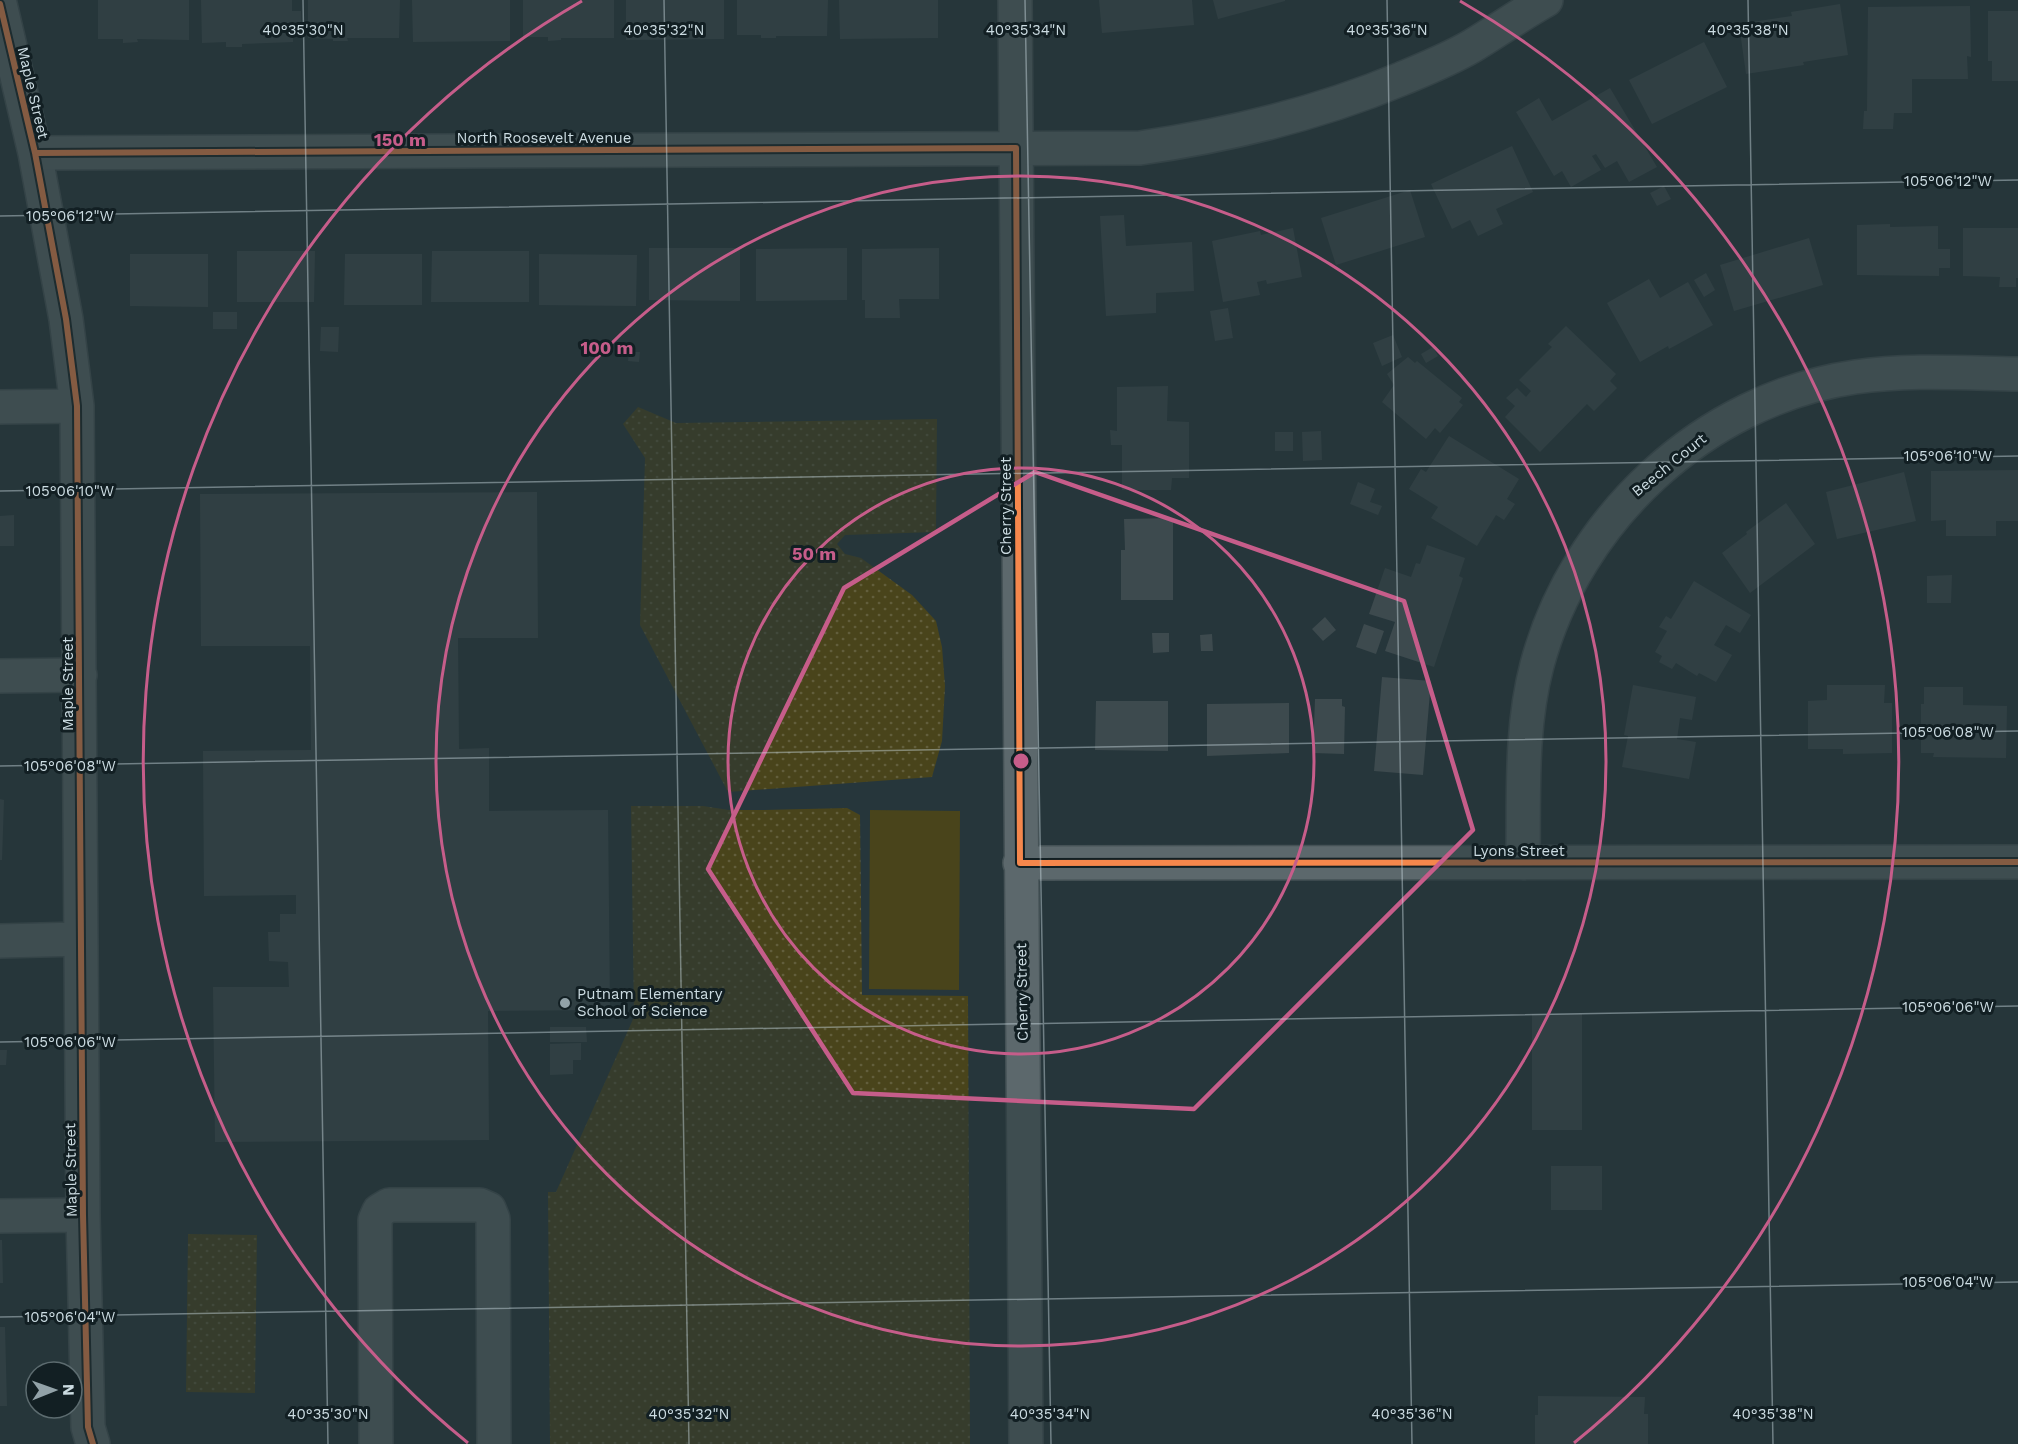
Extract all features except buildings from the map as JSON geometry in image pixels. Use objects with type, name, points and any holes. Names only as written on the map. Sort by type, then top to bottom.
[{"type":"street","name":"Cherry Street","points":[[1016,0],[1020,863],[1026,1444]]},
{"type":"street","name":"North Roosevelt Avenue","points":[[35,153],[1140,148],[1197,140],[1254,128],[1365,94],[1419,72],[1471,46],[1546,0]]},
{"type":"street","name":"Maple Street","points":[[0,4],[35,153],[66,319],[77,406],[83,1215],[88,1426],[93,1444]]},
{"type":"street","name":"Beech Court","points":[[1523,863],[1525,739],[1529,702],[1537,665],[1548,629],[1563,594],[1602,531],[1633,494],[1682,451],[1712,430],[1746,411],[1816,385],[1853,377],[1890,373],[2018,374]]},
{"type":"street","points":[[0,407],[77,406]]},
{"type":"street","points":[[0,676],[80,675]]},
{"type":"street","name":"Lyons Street","points":[[1020,863],[2018,862]]},
{"type":"street","points":[[0,941],[81,939]]},
{"type":"street","points":[[376,1444],[375,1220],[379,1211],[389,1205],[480,1205],[489,1209],[493,1219],[494,1444]]},
{"type":"street","points":[[0,1216],[83,1215]]},
{"type":"highlighted area","points":[[1035,472],[1404,601],[1473,830],[1194,1109],[853,1093],[708,869],[844,588]]},
{"type":"shaded area","points":[[638,407],[676,423],[937,419],[936,532],[845,535],[837,544],[845,554],[861,558],[912,595],[936,621],[942,647],[945,686],[942,741],[932,777],[728,792],[640,625],[645,458],[623,424]]},
{"type":"shaded area","points":[[631,806],[703,806],[729,810],[847,808],[860,815],[862,995],[968,996],[970,1444],[550,1444],[548,1192],[556,1192],[634,1017]]},
{"type":"shaded area","points":[[870,810],[960,811],[959,990],[869,989]]},
{"type":"shaded area","points":[[188,1234],[257,1235],[255,1393],[186,1392]]},
{"type":"cycle path","points":[[0,4],[35,153],[66,319],[77,406],[83,1215],[88,1427],[93,1444]]},
{"type":"cycle path","points":[[35,153],[1016,148],[1020,863],[2018,862]]},
{"type":"place","name":"Putnam Elementary School of Science","points":[[565,1003]]}]
